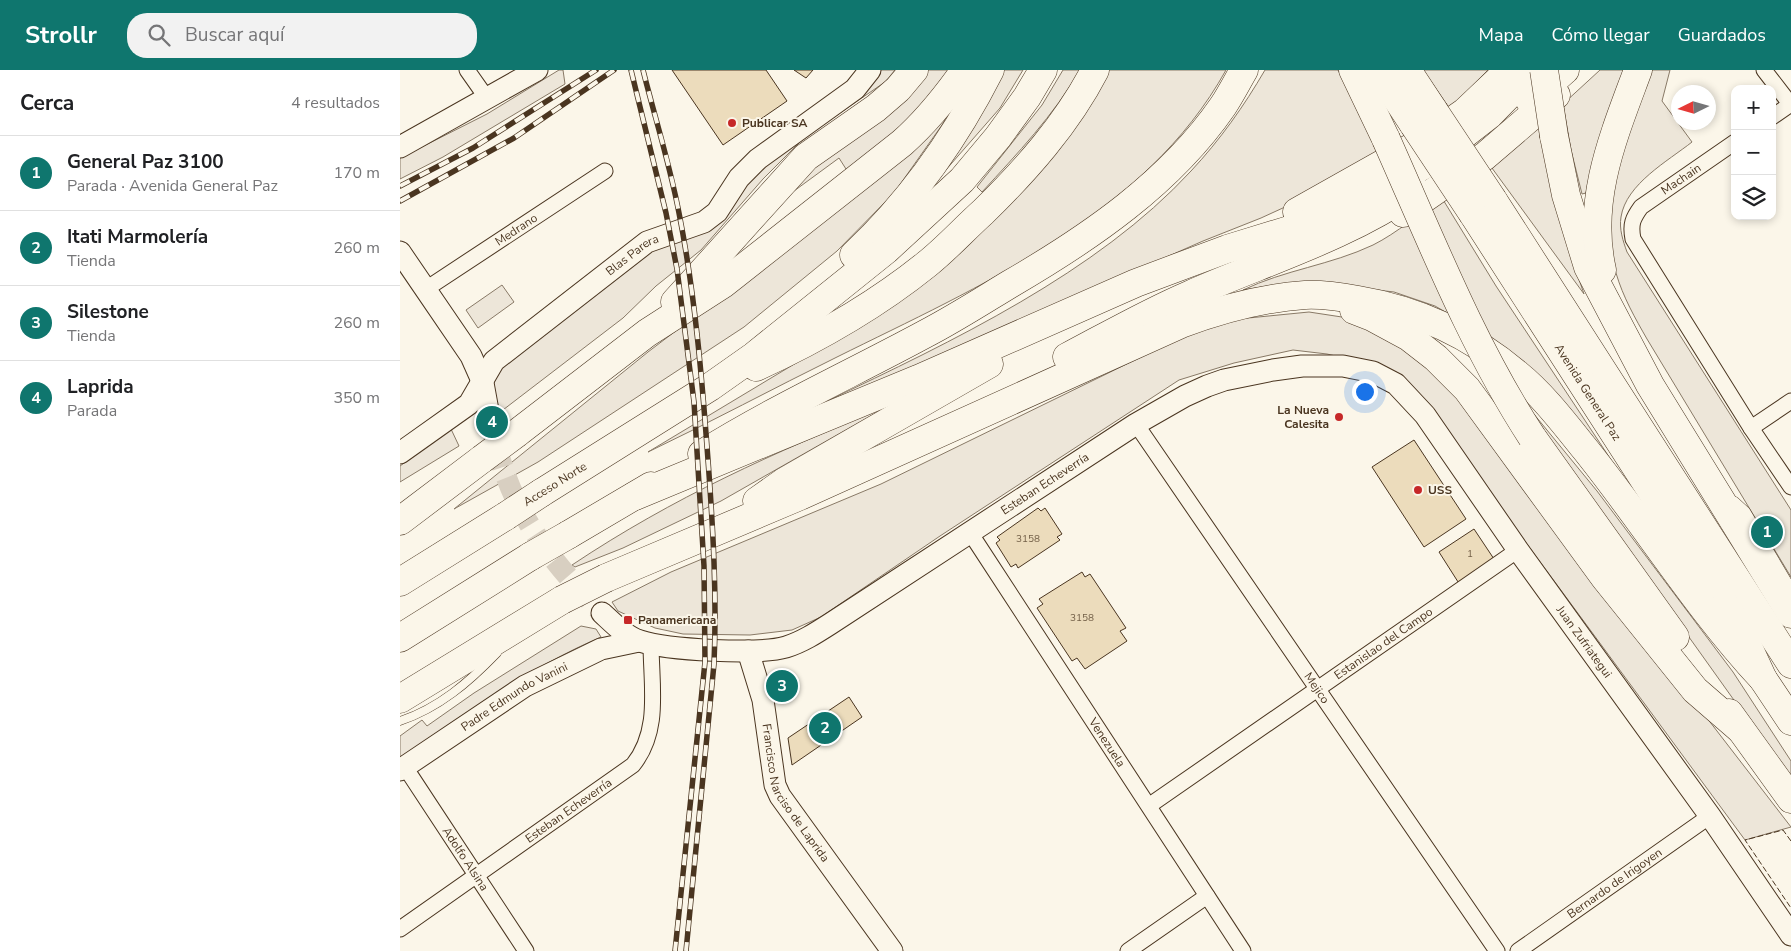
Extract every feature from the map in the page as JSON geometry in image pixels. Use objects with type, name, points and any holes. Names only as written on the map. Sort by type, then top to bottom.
[{"type":"highway","points":[[647,333],[806,157],[876,108],[898,89],[914,70]]},
{"type":"highway","points":[[400,521],[647,333],[723,284],[842,191],[923,124],[945,99],[965,70]]},
{"type":"highway","points":[[754,356],[814,292],[878,233],[931,169],[974,101],[990,70]]},
{"type":"highway","points":[[710,388],[754,356],[886,250],[962,180],[1004,129],[1043,70]]},
{"type":"highway","points":[[710,388],[803,346],[861,312],[928,264],[1003,192],[1050,140],[1081,97],[1095,70]]},
{"type":"highway","points":[[400,638],[531,556],[635,496],[748,425],[928,333],[1042,266],[1118,213],[1164,174],[1224,106],[1244,70]]},
{"type":"highway","points":[[1353,70],[1477,339],[1532,438],[1791,799]]},
{"type":"highway","name":"Avenida General Paz","points":[[1378,70],[1424,118],[1482,207],[1791,664]]},
{"type":"highway","name":"Avenida General Paz","points":[[1408,70],[1424,118]]},
{"type":"highway","points":[[1227,249],[1425,140],[1465,112],[1508,70]]},
{"type":"highway","points":[[635,496],[918,379],[1005,339],[1066,315],[1136,283],[1227,249],[1299,227],[1336,212],[1426,164],[1490,115],[1533,70]]},
{"type":"highway","points":[[1544,70],[1554,136],[1566,195],[1588,267],[1610,305],[1650,385],[1791,614]]},
{"type":"highway","points":[[957,424],[1044,370],[1160,309],[1353,228],[1402,199],[1477,144],[1565,70]]},
{"type":"highway","points":[[1271,263],[1326,249],[1357,237],[1403,213],[1499,145],[1538,113],[1582,70]]},
{"type":"highway","points":[[1610,305],[1598,250],[1597,212],[1602,175],[1638,70]]},
{"type":"highway","name":"Avenida General Paz","points":[[1482,207],[1739,627],[1763,679],[1791,720]]},
{"type":"highway","points":[[1307,294],[1372,317],[1409,337],[1442,364],[1467,389],[1581,548],[1695,690],[1740,728]]},
{"type":"highway","points":[[400,699],[531,618],[606,578],[800,496],[957,424],[1206,315],[1244,304],[1307,294],[1378,303],[1424,316],[1453,329],[1488,351],[1518,374],[1554,411],[1596,462],[1726,639],[1763,679]]},
{"type":"highway","points":[[710,533],[784,482],[994,360],[1066,315]]},
{"type":"highway","name":"Acceso Norte","points":[[400,582],[710,388]]},
{"type":"highway","points":[[400,501],[475,464]]},
{"type":"street","points":[[467,70],[486,98]]},
{"type":"street","points":[[400,147],[537,70]]},
{"type":"street","name":"Blas Parera","points":[[400,452],[469,404],[483,383],[494,361],[647,242],[704,222],[718,212],[739,178],[758,159],[855,89],[870,70]]},
{"type":"street","points":[[1764,70],[1791,104],[1776,114]]},
{"type":"street","name":"Machain","points":[[1731,145],[1641,206],[1632,220],[1633,239],[1751,428]]},
{"type":"street","name":"Medrano","points":[[426,289],[605,171]]},
{"type":"street","points":[[400,252],[472,356],[483,383],[489,416]]},
{"type":"street","name":"Esteban Echeverría","points":[[748,651],[774,650],[802,641],[971,534],[1136,424],[1185,396],[1224,380],[1302,366],[1326,365],[1361,369]]},
{"type":"street","name":"Juan Zufriategui","points":[[1361,369],[1373,372],[1396,384],[1425,414],[1518,550],[1710,816],[1791,935]]},
{"type":"street","points":[[1791,400],[1751,428],[1791,487]]},
{"type":"street","name":"Mejico","points":[[1136,424],[1497,951]]},
{"type":"street","name":"Venezuela","points":[[971,534],[1150,805],[1243,951]]},
{"type":"street","name":"Estanislao del Campo","points":[[1150,805],[1316,688],[1518,550]]},
{"type":"street","points":[[602,614],[622,630],[645,642],[685,648],[748,651]]},
{"type":"street","name":"Esteban Echeverría","points":[[400,928],[633,766],[643,753],[650,737],[652,716],[645,642]]},
{"type":"street","name":"Padre Edmundo Vanini","points":[[402,768],[525,686],[601,648],[645,642]]},
{"type":"street","name":"Francisco Narciso de Laprida","points":[[748,651],[763,700],[772,773],[778,791],[892,951]]},
{"type":"street","name":"Adolfo Alsina","points":[[402,768],[526,951]]},
{"type":"street","name":"Bernardo de Irigoyen","points":[[1518,951],[1710,816]]},
{"type":"street","points":[[1128,951],[1207,896]]},
{"type":"lane","points":[[1697,463],[1725,490]]},
{"type":"lane","points":[[1732,497],[1746,511],[1791,587]]},
{"type":"lane","points":[[400,721],[422,714],[470,681],[531,618]]},
{"type":"shaded area","points":[[559,70],[563,70],[565,84],[443,157],[400,179],[400,158],[487,114]]},
{"type":"shaded area","points":[[877,70],[895,70],[885,82],[805,137],[763,179],[701,250],[656,286],[623,318],[499,413],[487,385],[498,368],[651,244],[692,233],[756,168]]},
{"type":"shaded area","points":[[922,70],[972,70],[942,125],[894,193],[837,251],[744,327],[538,462],[454,509],[648,352],[860,191],[839,158],[779,202],[777,198]]},
{"type":"shaded area","points":[[1000,70],[1023,70],[1000,108],[937,180]]},
{"type":"shaded area","points":[[1063,70],[1080,70],[1047,118],[1022,149],[982,192],[977,187],[1042,105]]},
{"type":"shaded area","points":[[1108,70],[1226,70],[1192,121],[1151,166],[1105,206],[1054,242],[1001,274],[946,303],[648,452],[811,354],[915,284]]},
{"type":"shaded area","points":[[1265,70],[1338,70],[1361,115],[1378,155],[1296,202],[1261,218],[1203,241],[907,371],[827,401],[972,329],[1067,273],[1112,242],[1153,208],[1202,159],[1249,97]]},
{"type":"shaded area","points":[[1423,70],[1488,70],[1450,109]]},
{"type":"shaded area","points":[[1600,70],[1626,70],[1590,173],[1586,193],[1582,194],[1571,150],[1563,104]]},
{"type":"shaded area","points":[[1652,70],[1670,70],[1662,101],[1671,113],[1671,130],[1683,130],[1692,142],[1649,174],[1631,194],[1621,217],[1623,239],[1627,252],[1791,510],[1791,577],[1647,339],[1619,282],[1611,247],[1612,196],[1625,144]]},
{"type":"shaded area","points":[[1540,125],[1565,238],[1584,294],[1489,164]]},
{"type":"shaded area","points":[[1442,198],[1496,286],[1633,493],[1491,338],[1435,306],[1394,292],[1326,284],[1274,285],[1243,290],[1275,277],[1341,258],[1373,245],[1400,229]]},
{"type":"shaded area","points":[[502,285],[514,302],[478,328],[466,310]]},
{"type":"shaded area","points":[[1309,312],[1355,319],[1434,364],[1791,827],[1745,840],[1420,399],[1366,363],[1327,354],[1293,350],[1234,363],[1179,380],[940,536],[821,617],[792,630],[750,635],[683,634],[655,628],[618,611],[612,602],[671,572],[881,484],[1182,337],[1238,319]]},
{"type":"shaded area","points":[[886,407],[721,501],[623,548],[575,567],[572,565],[686,497],[764,459]]},
{"type":"shaded area","points":[[1533,413],[1597,491],[1733,672],[1791,761],[1791,780],[1569,469]]},
{"type":"shaded area","points":[[451,429],[459,446],[400,482],[400,466]]},
{"type":"shaded area","points":[[581,626],[596,629],[601,637],[574,649],[523,677],[400,758],[400,736],[422,720],[427,726],[474,693]]},
{"type":"building","name":"Publicar SA","points":[[672,70],[766,70],[787,101],[723,145]]},
{"type":"building","points":[[794,70],[813,70],[806,78]]},
{"type":"building","points":[[1414,440],[1466,519],[1424,547],[1372,467]]},
{"type":"building","points":[[1038,508],[1041,511],[1045,508],[1062,534],[1057,537],[1060,540],[1018,568],[1016,564],[1011,567],[996,543],[1000,540],[997,537]]},
{"type":"building","points":[[1474,529],[1496,562],[1460,585],[1439,552]]},
{"type":"building","points":[[1082,572],[1085,577],[1090,574],[1126,628],[1120,631],[1127,641],[1085,669],[1077,658],[1072,661],[1037,608],[1043,604],[1039,599]]},
{"type":"building","points":[[849,697],[862,717],[792,765],[788,738]]},
{"type":"tunnel","points":[[489,416],[504,471],[515,498],[535,534],[560,567],[602,613]]},
{"type":"railway","points":[[400,186],[473,148],[596,70]]},
{"type":"railway","points":[[400,201],[514,138],[614,70]]},
{"type":"railway","points":[[631,70],[666,213],[677,269],[694,402],[704,566],[705,662],[675,951]]},
{"type":"railway","points":[[643,70],[667,159],[685,244],[703,398],[713,536],[715,588],[714,664],[686,951]]},
{"type":"fence","points":[[1791,841],[1783,830],[1745,840],[1791,908]]},
{"type":"place","name":"Publicar SA","points":[[732,123]]},
{"type":"place","name":"La Nueva Calesita","points":[[1339,417]]},
{"type":"place","name":"Laprida","points":[[492,422]]},
{"type":"place","name":"USS","points":[[1418,490]]},
{"type":"place","name":"General Paz 3100","points":[[1767,532]]},
{"type":"place","name":"Panamericana","points":[[628,620]]},
{"type":"place","name":"Silestone","points":[[782,686]]},
{"type":"place","name":"Itati Marmolería","points":[[825,728]]}]
